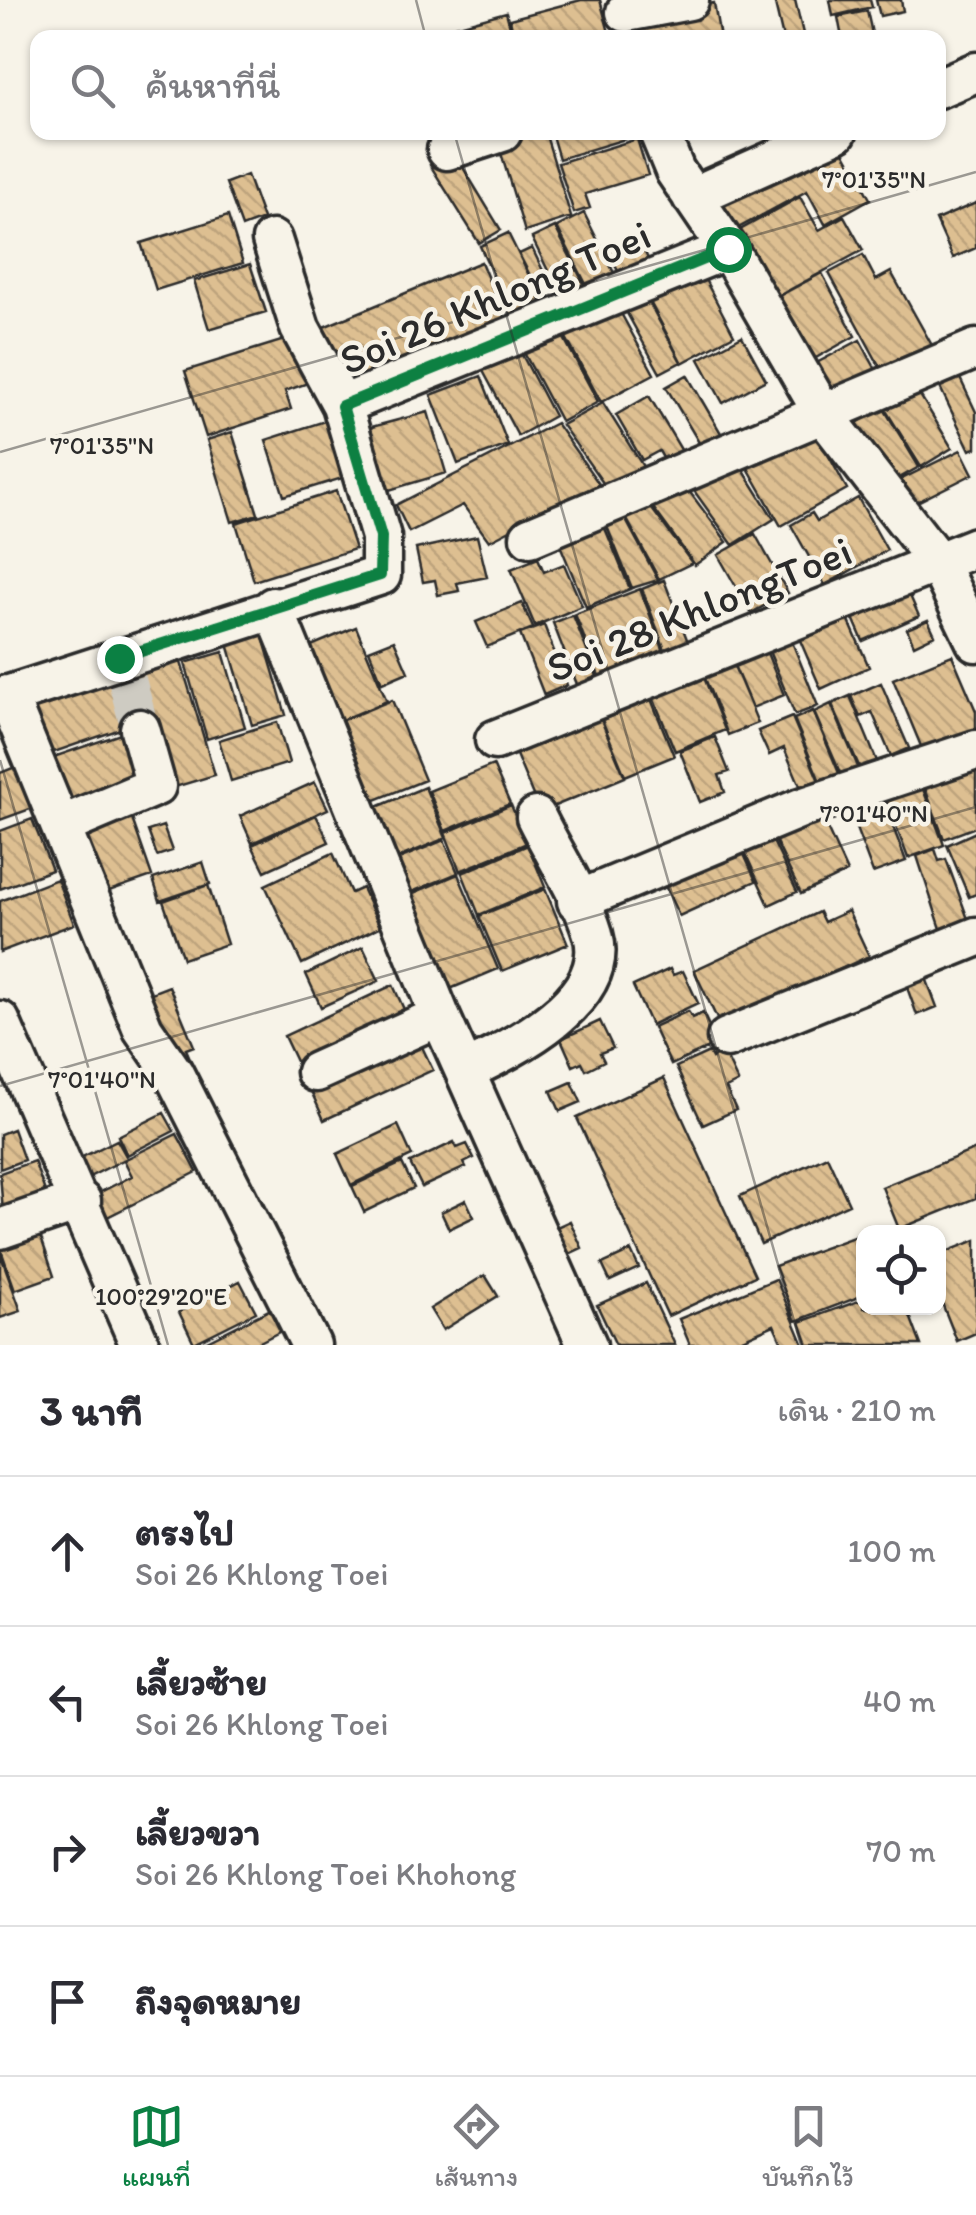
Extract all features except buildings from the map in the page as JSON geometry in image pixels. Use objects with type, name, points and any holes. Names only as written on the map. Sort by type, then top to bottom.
[{"type":"street","points":[[627,16],[689,0]]},
{"type":"street","points":[[946,85],[976,72]]},
{"type":"street","points":[[447,150],[478,140]]},
{"type":"street","points":[[664,140],[692,198],[728,249],[824,415],[937,561],[976,642]]},
{"type":"street","points":[[692,198],[820,140]]},
{"type":"street","points":[[272,240],[300,328],[342,406]]},
{"type":"street","name":"Soi 26 Khlong Toei","points":[[273,607],[380,575],[381,537],[342,406],[728,249]]},
{"type":"street","points":[[530,538],[976,349]]},
{"type":"street","name":"Soi 28 KhlongToei","points":[[495,740],[976,547]]},
{"type":"street","points":[[311,1345],[169,1064],[151,1045],[4,696],[123,669],[273,607],[440,1016],[587,1345]]},
{"type":"street","points":[[61,826],[156,786],[140,730]]},
{"type":"street","points":[[577,901],[801,808],[976,750]]},
{"type":"street","points":[[467,1070],[543,1029],[583,984],[596,952],[592,933],[536,816]]},
{"type":"street","points":[[727,1038],[976,937]]},
{"type":"street","points":[[316,1072],[440,1016]]},
{"type":"street","points":[[0,1021],[140,1345]]},
{"type":"street","points":[[0,1228],[81,1201]]},
{"type":"tunnel","points":[[127,680],[140,729]]},
{"type":"route","points":[[119,658],[380,575],[381,537],[342,406],[728,249]]}]
